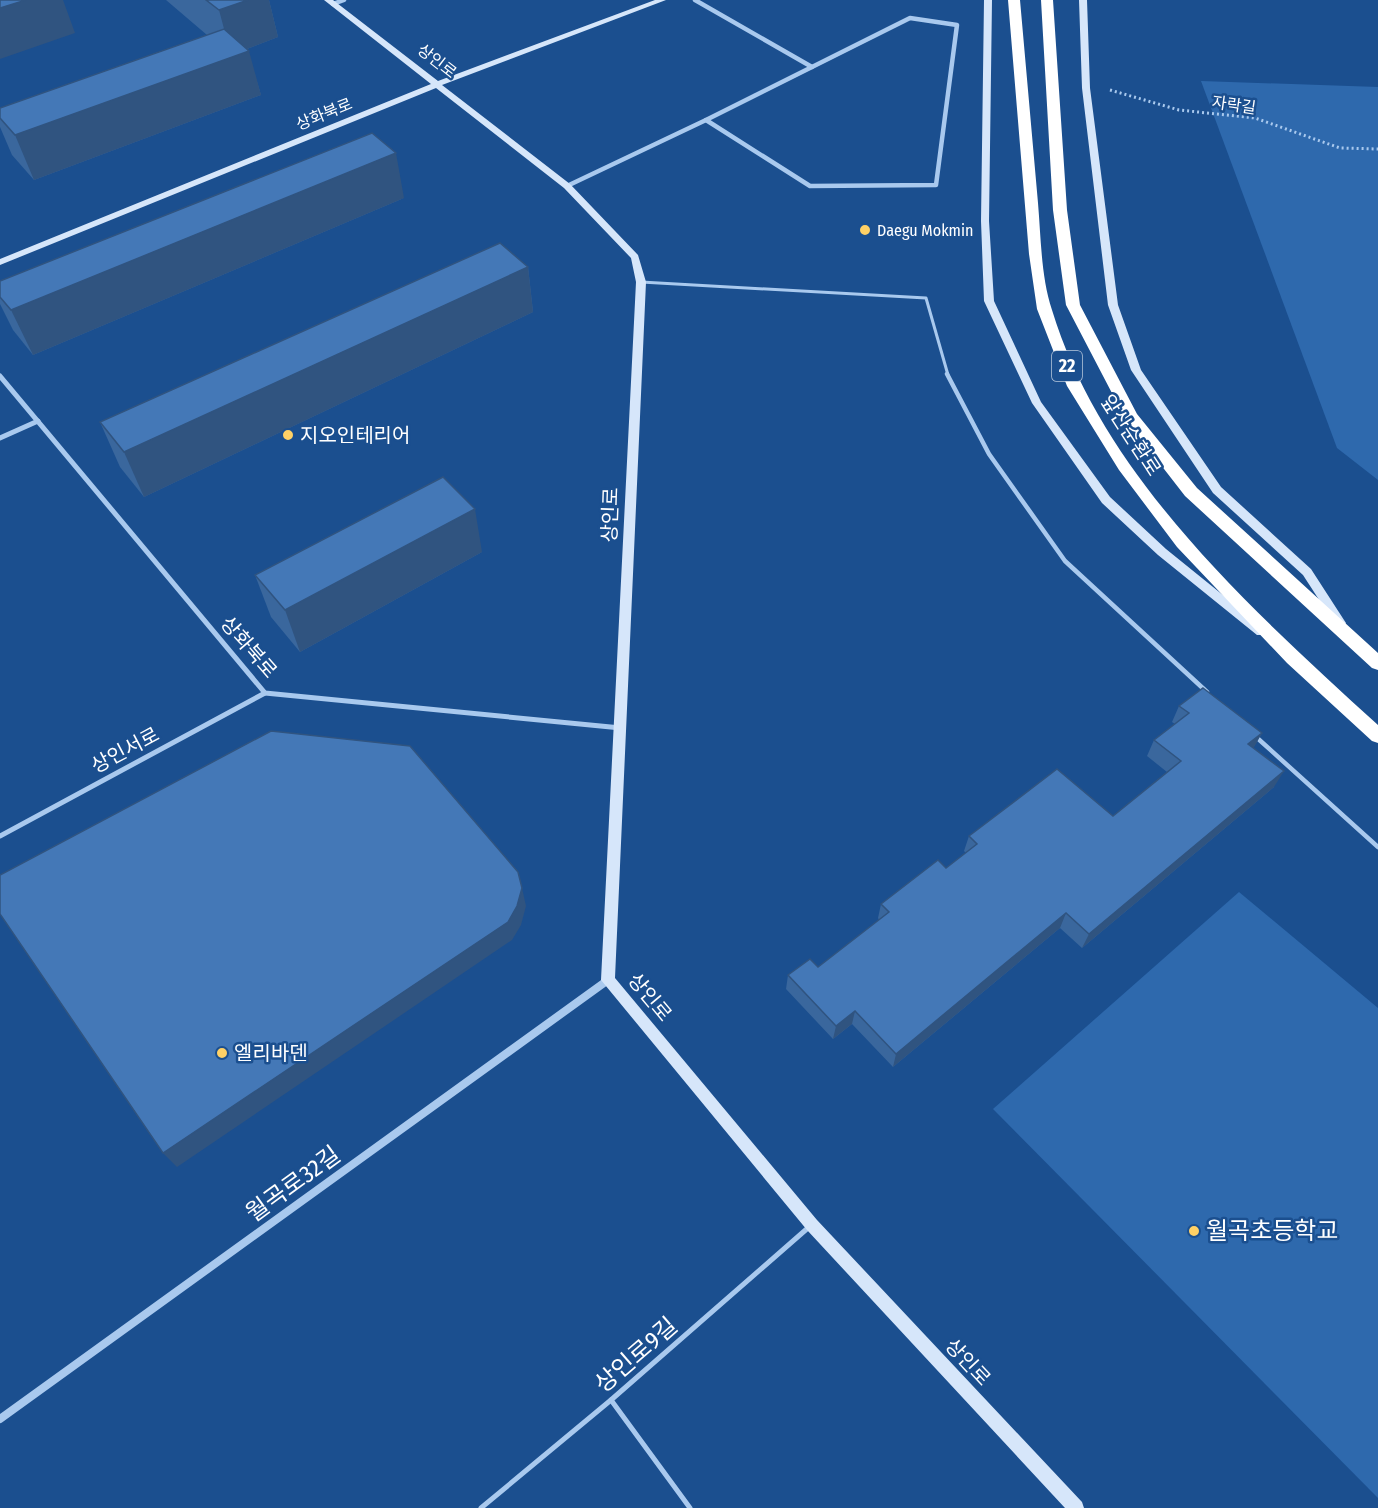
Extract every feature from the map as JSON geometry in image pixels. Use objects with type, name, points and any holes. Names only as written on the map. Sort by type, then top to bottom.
[{"type":"highway","name":"앞산순환로","points":[[1014,0],[1028,184],[1044,309],[1074,386],[1124,466],[1183,543],[1293,658],[1378,736]]},
{"type":"highway","name":"앞산순환로","points":[[1047,0],[1060,210],[1073,305],[1131,416],[1191,492],[1378,663]]},
{"type":"street","points":[[330,2],[344,0]]},
{"type":"street","name":"상화북로","points":[[0,262],[438,84],[662,0]]},
{"type":"street","points":[[695,0],[812,68]]},
{"type":"street","points":[[988,0],[985,221],[989,301],[1037,402],[1106,500],[1162,552],[1293,658]]},
{"type":"street","points":[[1083,0],[1086,83],[1113,305],[1136,370],[1217,490],[1308,572],[1348,637]]},
{"type":"street","name":"상인로","points":[[330,2],[567,186],[635,257],[641,282],[622,728],[608,980],[812,1225],[1076,1508]]},
{"type":"street","points":[[567,186],[706,120],[910,18],[957,25],[936,185],[810,186],[706,120]]},
{"type":"street","name":"상화북로","points":[[0,376],[265,693],[622,728]]},
{"type":"street","points":[[0,438],[38,421]]},
{"type":"street","name":"상인서로","points":[[0,836],[265,693]]},
{"type":"street","name":"월곡로32길","points":[[0,1419],[608,980]]},
{"type":"lane","points":[[641,282],[926,298],[949,380],[989,454],[1065,561],[1213,698]]},
{"type":"lane","points":[[1248,730],[1378,847]]},
{"type":"lane","name":"상인로9길","points":[[481,1508],[611,1400],[812,1225]]},
{"type":"lane","points":[[611,1400],[690,1508]]},
{"type":"path","name":"자락길","points":[[1086,83],[1179,110],[1255,118],[1340,148],[1378,149]]},
{"type":"shaded area","points":[[1201,81],[1378,87],[1378,480],[1337,448]]},
{"type":"shaded area","points":[[1239,892],[1378,1008],[1378,1498],[993,1109]]},
{"type":"building","points":[[0,0],[26,0],[0,8]]},
{"type":"building","points":[[206,0],[248,0],[219,10]]},
{"type":"building","points":[[224,29],[249,51],[15,135],[0,118],[0,108]]},
{"type":"building","points":[[372,133],[396,153],[11,310],[0,297],[0,281]]},
{"type":"building","points":[[500,243],[528,267],[124,452],[100,422]]},
{"type":"building","points":[[443,477],[475,509],[285,610],[255,575]]},
{"type":"building","points":[[1203,688],[1262,733],[1248,744],[1284,771],[1089,934],[1066,913],[896,1054],[855,1011],[836,1026],[788,975],[810,959],[818,967],[889,912],[881,904],[938,860],[946,868],[977,844],[969,836],[1057,769],[1113,816],[1181,761],[1154,740],[1189,713],[1179,706]]},
{"type":"building","name":"엘리바덴","points":[[271,731],[410,746],[518,872],[522,888],[517,906],[508,922],[163,1153],[0,914],[0,875]]},
{"type":"place","name":"Daegu Mokmin","points":[[865,230]]},
{"type":"place","name":"지오인테리어","points":[[288,435]]},
{"type":"place","name":"엘리바덴","points":[[222,1053]]},
{"type":"place","name":"월곡초등학교","points":[[1194,1231]]}]
